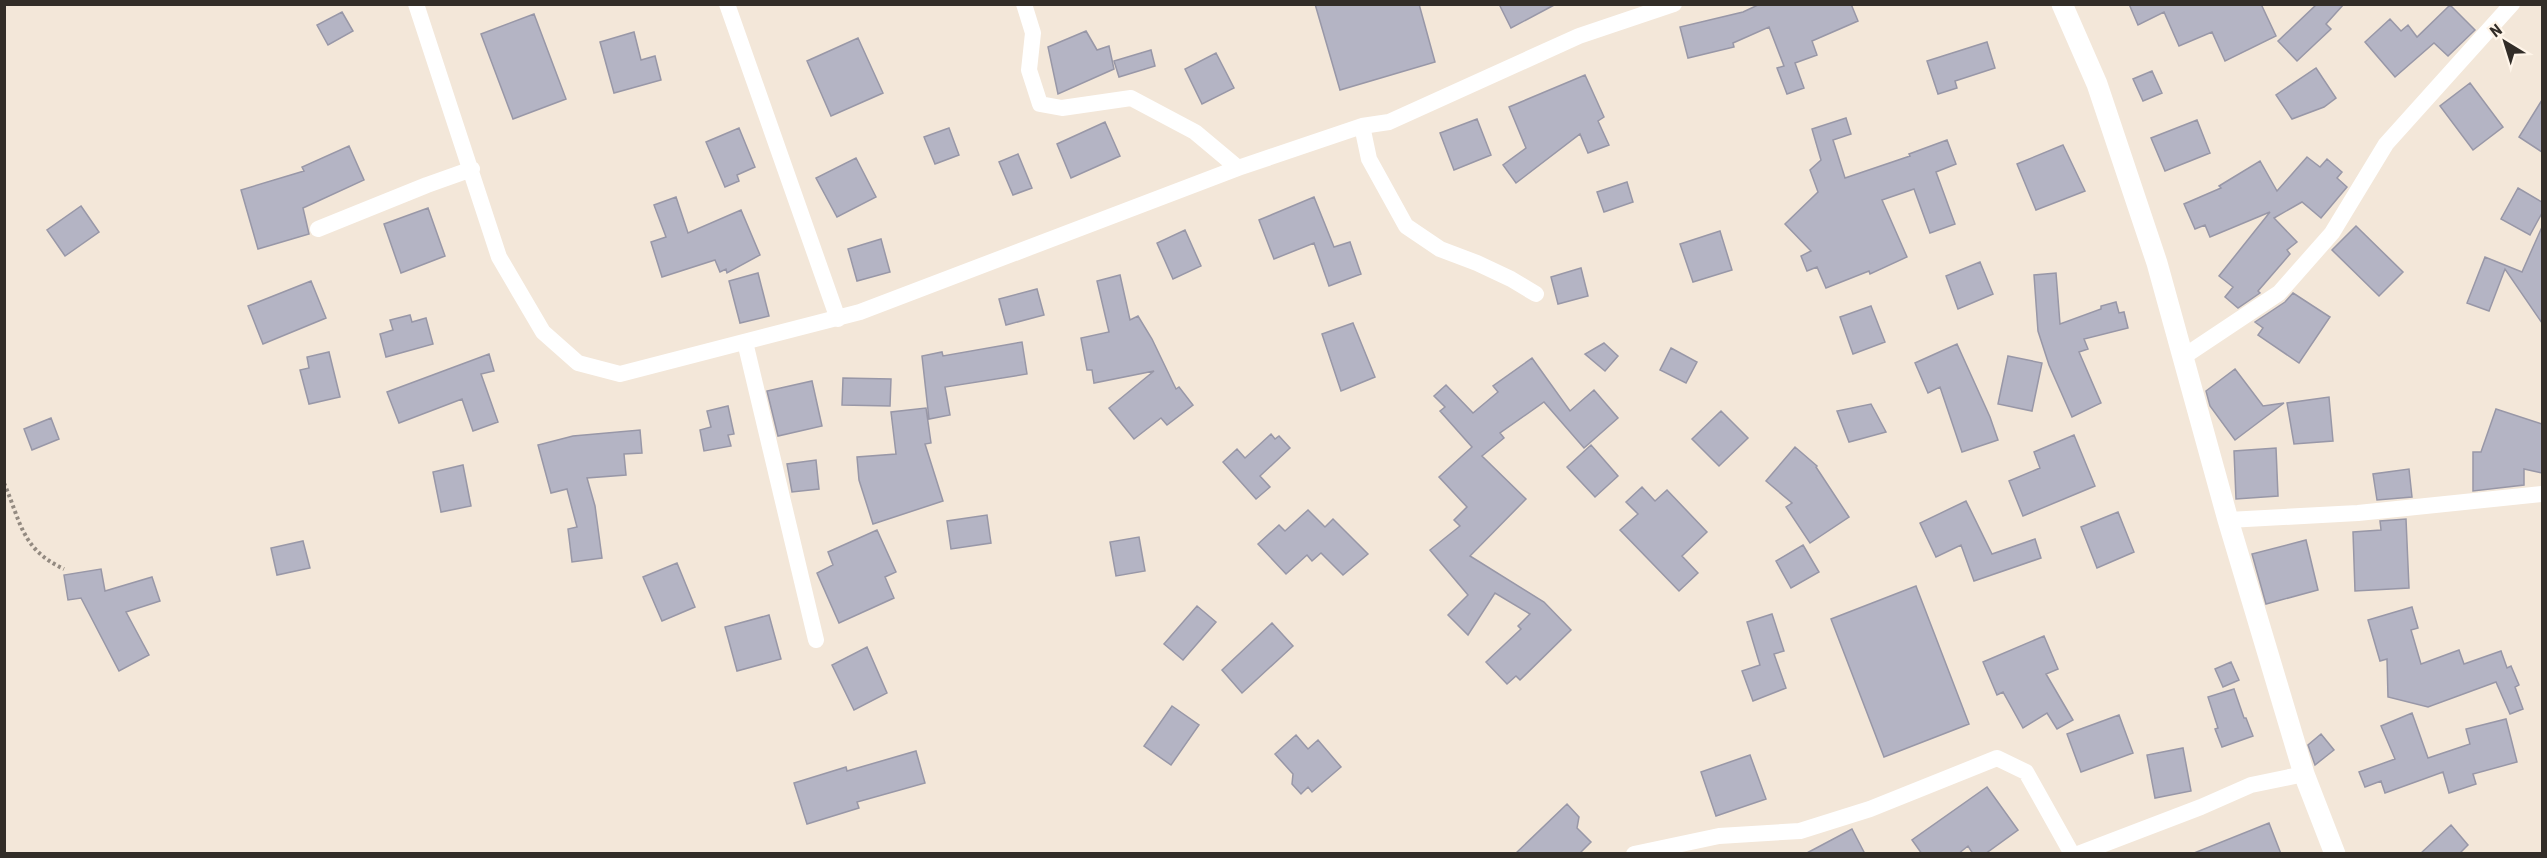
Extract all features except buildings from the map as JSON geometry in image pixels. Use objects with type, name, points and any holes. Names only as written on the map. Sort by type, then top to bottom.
[{"type":"street","points":[[416,4],[499,256],[543,332],[578,363],[620,374],[838,319],[872,308],[1238,168],[1362,126],[1389,122],[1579,36],[1674,4]]},
{"type":"street","points":[[727,4],[838,319]]},
{"type":"street","points":[[1024,4],[1033,33],[1029,70],[1040,104],[1062,108],[1131,98],[1195,132],[1238,168]]},
{"type":"street","points":[[2062,4],[2097,84],[2157,263],[2228,520],[2304,774],[2334,854]]},
{"type":"street","points":[[2183,357],[2279,292],[2332,233],[2386,144],[2512,4]]},
{"type":"street","points":[[1362,126],[1369,159],[1406,226],[1440,249],[1477,263],[1536,294]]},
{"type":"street","points":[[318,229],[427,184],[472,169]]},
{"type":"street","points":[[745,342],[816,640]]},
{"type":"street","points":[[2228,520],[2358,513],[2542,494]]},
{"type":"street","points":[[1634,854],[1719,837],[1800,831],[1870,809],[1997,758],[2026,772],[2072,854]]},
{"type":"street","points":[[2078,854],[2201,807],[2251,785],[2304,774]]},
{"type":"path","points":[[4,483],[25,537],[46,560],[64,569]]}]
